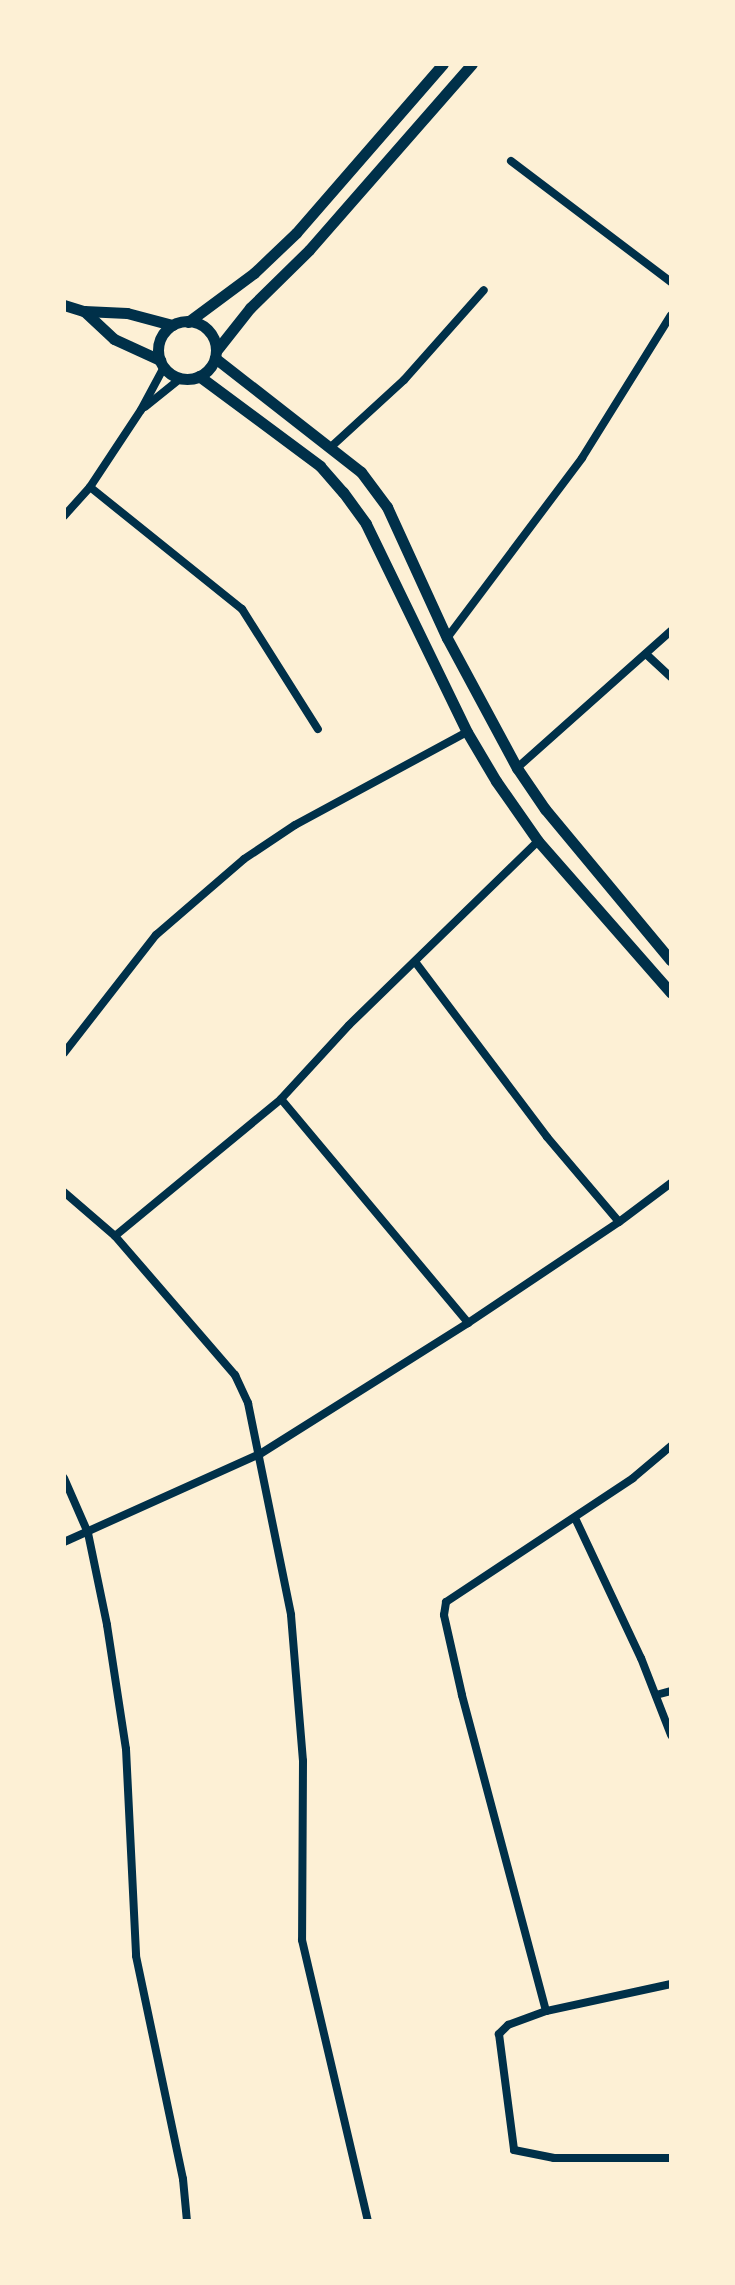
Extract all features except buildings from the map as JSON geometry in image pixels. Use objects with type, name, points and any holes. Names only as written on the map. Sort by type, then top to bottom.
[{"type":"street","points":[[199,376],[250,308],[309,250],[472,64]]},
{"type":"street","points":[[64,305],[84,311],[127,313],[172,325],[188,322],[254,273],[296,233],[441,65]]},
{"type":"street","points":[[511,161],[671,282]]},
{"type":"street","points":[[332,446],[404,380],[484,290]]},
{"type":"street","points":[[84,311],[114,339],[162,364],[181,378]]},
{"type":"street","points":[[447,638],[574,470],[671,315]]},
{"type":"street","points":[[188,322],[208,331],[215,354],[361,472],[387,507],[447,638],[517,768],[545,809],[671,961]]},
{"type":"street","points":[[64,516],[90,487],[141,410],[162,364],[159,342],[172,325]]},
{"type":"street","points":[[141,410],[181,378],[199,376],[320,466],[366,524],[467,732],[538,841],[671,993]]},
{"type":"street","points":[[90,487],[242,609],[318,729]]},
{"type":"street","points":[[517,768],[671,631]]},
{"type":"street","points":[[646,654],[671,677]]},
{"type":"street","points":[[64,1053],[156,935],[244,859],[295,825],[467,732]]},
{"type":"street","points":[[115,1236],[281,1099],[349,1025],[538,841]]},
{"type":"street","points":[[416,963],[547,1137],[619,1222]]},
{"type":"street","points":[[281,1099],[468,1323]]},
{"type":"street","points":[[64,1542],[260,1454],[468,1323],[619,1222],[671,1183]]},
{"type":"street","points":[[64,1192],[115,1236],[235,1375],[248,1403],[291,1615],[303,1761],[302,1940],[368,2221]]},
{"type":"street","points":[[546,2011],[462,1695],[444,1615],[446,1602],[575,1518],[671,1446]]},
{"type":"street","points":[[64,1478],[88,1533],[107,1625],[126,1749],[136,1956],[183,2179],[187,2221]]},
{"type":"street","points":[[575,1518],[656,1695],[671,1735]]},
{"type":"street","points":[[656,1695],[671,1691]]},
{"type":"street","points":[[671,1984],[546,2011],[508,2025],[499,2034],[514,2150],[554,2158],[671,2158]]}]
